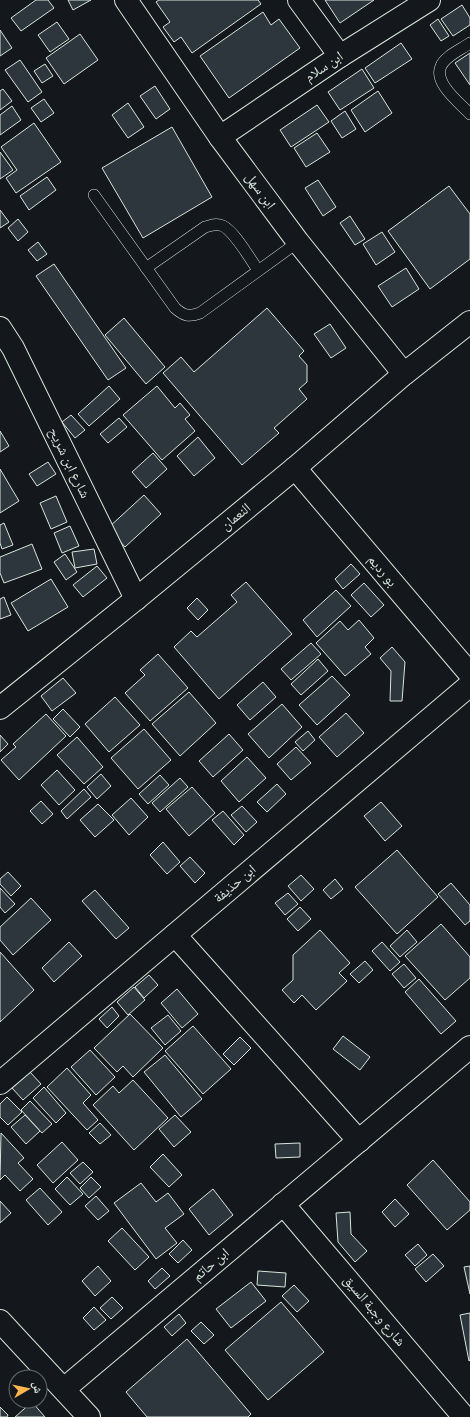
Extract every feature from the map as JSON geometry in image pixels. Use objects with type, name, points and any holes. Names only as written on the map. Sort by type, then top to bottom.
[{"type":"street","name":"ابن سهل","points":[[126,0],[220,137],[298,242],[404,374]]},
{"type":"street","points":[[299,0],[340,56]]},
{"type":"street","name":"ابن سلام","points":[[220,137],[424,1]]},
{"type":"street","name":"النعمان","points":[[0,708],[136,599],[295,468],[404,374],[470,322]]},
{"type":"street","name":"شارع ابن شريح","points":[[0,328],[13,348],[136,599]]},
{"type":"street","name":"بو رديم","points":[[295,468],[470,674]]},
{"type":"street","name":"ابن حذيفة","points":[[0,1083],[470,685]]},
{"type":"street","points":[[175,935],[359,1141]]},
{"type":"street","name":"ابن حاتم","points":[[64,1389],[470,1047]]},
{"type":"street","name":"شارع وجبة السيق","points":[[283,1204],[464,1417]]},
{"type":"street","points":[[0,1321],[64,1389],[88,1417]]},
{"type":"lane","points":[[470,43],[447,59],[441,66],[440,75],[443,84],[470,114]]},
{"type":"lane","points":[[94,196],[175,308],[182,315],[191,316],[200,312],[298,242]]},
{"type":"lane","points":[[146,268],[205,227],[214,224],[223,226],[230,232],[258,270]]},
{"type":"building","points":[[36,0],[48,0],[54,8],[21,31],[11,18]]},
{"type":"building","points":[[68,0],[91,0],[73,10]]},
{"type":"building","points":[[159,0],[258,0],[261,4],[192,53],[181,37],[174,42],[163,27],[170,22],[156,2]]},
{"type":"building","points":[[325,0],[374,0],[340,23]]},
{"type":"building","points":[[462,5],[470,18],[470,25],[453,36],[441,19]]},
{"type":"building","points":[[263,12],[271,25],[279,19],[300,48],[229,98],[200,56]]},
{"type":"building","points":[[438,19],[449,36],[441,41],[430,25]]},
{"type":"building","points":[[57,22],[69,39],[50,52],[38,35]]},
{"type":"building","points":[[0,30],[12,48],[0,56]]},
{"type":"building","points":[[80,34],[98,60],[64,84],[46,58]]},
{"type":"building","points":[[401,43],[412,59],[375,83],[365,68]]},
{"type":"building","points":[[470,53],[470,85],[455,63]]},
{"type":"building","points":[[20,60],[42,92],[28,102],[5,70]]},
{"type":"building","points":[[45,64],[53,76],[42,83],[34,71]]},
{"type":"building","points":[[362,69],[374,88],[340,110],[328,92]]},
{"type":"building","points":[[155,86],[170,109],[156,119],[140,96]]},
{"type":"building","points":[[3,89],[12,101],[0,110],[0,91]]},
{"type":"building","points":[[378,91],[392,113],[365,132],[351,110]]},
{"type":"building","points":[[44,99],[54,113],[41,122],[31,108]]},
{"type":"building","points":[[128,103],[144,127],[128,138],[112,115]]},
{"type":"building","points":[[317,105],[329,122],[291,147],[280,130]]},
{"type":"building","points":[[12,106],[21,120],[0,135],[0,115]]},
{"type":"building","points":[[345,111],[356,129],[342,138],[331,121]]},
{"type":"building","points":[[34,123],[61,162],[16,193],[6,178],[17,170],[1,147]]},
{"type":"building","points":[[172,127],[212,197],[143,238],[102,168]]},
{"type":"building","points":[[317,133],[330,152],[306,167],[294,148]]},
{"type":"building","points":[[0,152],[13,170],[0,179]]},
{"type":"building","points":[[47,177],[56,190],[29,210],[20,196]]},
{"type":"building","points":[[318,180],[336,207],[323,216],[305,188]]},
{"type":"building","points":[[449,186],[470,214],[470,259],[430,289],[388,231]]},
{"type":"building","points":[[0,210],[9,222],[0,228]]},
{"type":"building","points":[[350,216],[365,239],[355,245],[340,223]]},
{"type":"building","points":[[18,219],[28,232],[18,241],[8,228]]},
{"type":"building","points":[[382,232],[395,252],[376,265],[363,244]]},
{"type":"building","points":[[38,242],[47,254],[37,261],[28,250]]},
{"type":"building","points":[[54,264],[126,368],[108,380],[36,276]]},
{"type":"building","points":[[406,268],[419,289],[392,307],[378,286]]},
{"type":"building","points":[[267,308],[304,351],[299,356],[307,365],[307,382],[299,389],[307,399],[274,428],[279,433],[242,465],[163,373],[181,357],[194,372]]},
{"type":"building","points":[[124,318],[165,367],[146,384],[105,335]]},
{"type":"building","points":[[330,324],[346,348],[331,358],[314,334]]},
{"type":"building","points":[[109,386],[120,399],[89,426],[78,414]]},
{"type":"building","points":[[157,386],[175,408],[180,403],[190,415],[185,419],[195,431],[162,460],[123,415]]},
{"type":"building","points":[[71,415],[85,430],[75,438],[62,422]]},
{"type":"building","points":[[119,418],[127,427],[108,443],[100,434]]},
{"type":"building","points":[[0,431],[9,446],[0,452]]},
{"type":"building","points":[[198,437],[215,458],[194,476],[177,456]]},
{"type":"building","points":[[153,453],[167,469],[146,488],[132,472]]},
{"type":"building","points":[[48,462],[56,474],[37,486],[29,474]]},
{"type":"building","points":[[0,469],[19,501],[0,513]]},
{"type":"building","points":[[144,495],[161,514],[125,547],[108,528]]},
{"type":"building","points":[[56,496],[67,522],[51,529],[40,503]]},
{"type":"building","points":[[4,523],[13,545],[2,549],[0,543],[0,525]]},
{"type":"building","points":[[70,526],[79,546],[62,553],[54,533]]},
{"type":"building","points":[[32,544],[42,569],[4,583],[0,573],[0,557]]},
{"type":"building","points":[[94,549],[97,564],[75,568],[72,552]]},
{"type":"building","points":[[65,554],[77,572],[66,580],[54,562]]},
{"type":"building","points":[[351,564],[360,574],[343,589],[335,579]]},
{"type":"building","points":[[97,566],[107,578],[83,597],[73,585]]},
{"type":"building","points":[[51,579],[68,607],[28,631],[11,603]]},
{"type":"building","points":[[246,582],[292,634],[219,699],[174,647],[191,631],[197,637],[237,602],[231,595]]},
{"type":"building","points":[[364,583],[384,605],[371,617],[351,595]]},
{"type":"building","points":[[336,590],[351,606],[317,637],[303,620]]},
{"type":"building","points":[[4,597],[11,615],[0,619],[0,599]]},
{"type":"building","points":[[197,598],[208,610],[198,620],[187,608]]},
{"type":"building","points":[[359,620],[374,638],[365,647],[371,654],[345,676],[316,643],[340,621],[348,630]]},
{"type":"building","points":[[311,643],[321,654],[291,680],[281,669]]},
{"type":"building","points":[[392,647],[405,662],[402,701],[390,701],[391,671],[380,658]]},
{"type":"building","points":[[158,654],[188,688],[150,721],[125,693],[145,675],[140,670]]},
{"type":"building","points":[[318,659],[328,671],[301,695],[291,684]]},
{"type":"building","points":[[332,676],[350,695],[317,725],[299,705]]},
{"type":"building","points":[[63,678],[76,693],[52,711],[41,696]]},
{"type":"building","points":[[263,682],[276,697],[250,720],[237,705]]},
{"type":"building","points":[[189,692],[216,723],[180,756],[152,724]]},
{"type":"building","points":[[115,697],[140,725],[109,752],[85,724]]},
{"type":"building","points":[[282,704],[302,727],[269,758],[248,734]]},
{"type":"building","points":[[63,709],[80,727],[70,737],[53,719]]},
{"type":"building","points":[[346,713],[364,733],[337,757],[319,737]]},
{"type":"building","points":[[46,714],[66,736],[19,780],[1,760],[16,747],[13,744]]},
{"type":"building","points":[[144,729],[171,760],[138,789],[111,758]]},
{"type":"building","points":[[308,731],[315,740],[303,751],[295,742]]},
{"type":"building","points":[[229,734],[243,750],[213,777],[199,761]]},
{"type":"building","points":[[0,735],[8,744],[0,752]]},
{"type":"building","points":[[77,737],[103,767],[84,784],[57,755]]},
{"type":"building","points":[[296,747],[311,763],[291,780],[277,764]]},
{"type":"building","points":[[247,757],[266,778],[239,802],[221,781]]},
{"type":"building","points":[[57,770],[75,790],[59,805],[41,785]]},
{"type":"building","points":[[101,774],[111,786],[97,799],[87,787]]},
{"type":"building","points":[[160,775],[169,785],[148,804],[139,794]]},
{"type":"building","points":[[180,778],[188,787],[160,812],[152,803]]},
{"type":"building","points":[[277,784],[286,794],[267,812],[257,802]]},
{"type":"building","points":[[192,787],[215,813],[189,836],[166,809]]},
{"type":"building","points":[[84,789],[91,797],[67,819],[61,811]]},
{"type":"building","points":[[131,798],[148,817],[129,835],[112,815]]},
{"type":"building","points":[[41,801],[53,814],[42,824],[30,811]]},
{"type":"building","points":[[381,802],[402,826],[385,841],[364,816]]},
{"type":"building","points":[[98,804],[114,820],[95,837],[80,820]]},
{"type":"building","points":[[242,806],[257,822],[246,832],[231,815]]},
{"type":"building","points":[[223,811],[244,835],[234,845],[212,820]]},
{"type":"building","points":[[163,842],[180,862],[167,874],[150,855]]},
{"type":"building","points":[[397,850],[438,897],[397,934],[355,887]]},
{"type":"building","points":[[190,857],[205,873],[195,883],[180,866]]},
{"type":"building","points":[[8,872],[21,886],[11,896],[0,884],[0,879]]},
{"type":"building","points":[[301,875],[314,889],[301,901],[288,886]]},
{"type":"building","points":[[335,879],[343,889],[331,899],[323,890]]},
{"type":"building","points":[[451,883],[470,905],[470,921],[465,925],[438,894]]},
{"type":"building","points":[[0,888],[15,904],[5,913],[0,907]]},
{"type":"building","points":[[95,890],[129,928],[116,939],[82,901]]},
{"type":"building","points":[[288,893],[298,904],[285,915],[275,903]]},
{"type":"building","points":[[31,898],[51,920],[13,955],[0,940],[0,927]]},
{"type":"building","points":[[300,907],[311,919],[298,931],[287,919]]},
{"type":"building","points":[[441,924],[470,957],[470,978],[445,1000],[405,956]]},
{"type":"building","points":[[320,930],[350,963],[339,973],[347,981],[316,1010],[302,995],[294,1003],[282,990],[293,980],[293,955]]},
{"type":"building","points":[[407,930],[417,942],[400,957],[390,946]]},
{"type":"building","points":[[69,942],[82,956],[54,982],[42,968]]},
{"type":"building","points":[[382,942],[400,962],[390,971],[372,951]]},
{"type":"building","points":[[0,952],[34,990],[0,1022]]},
{"type":"building","points":[[365,961],[373,970],[359,983],[350,974]]},
{"type":"building","points":[[404,964],[416,978],[404,988],[392,974]]},
{"type":"building","points":[[149,975],[158,985],[144,998],[135,987]]},
{"type":"building","points":[[419,979],[456,1021],[441,1034],[405,992]]},
{"type":"building","points":[[134,987],[145,1000],[128,1015],[117,1002]]},
{"type":"building","points":[[177,989],[198,1014],[182,1028],[161,1003]]},
{"type":"building","points":[[112,1007],[119,1016],[107,1028],[99,1019]]},
{"type":"building","points":[[130,1014],[163,1048],[133,1077],[123,1066],[117,1072],[94,1048]]},
{"type":"building","points":[[168,1015],[181,1031],[165,1045],[151,1028]]},
{"type":"building","points":[[193,1026],[231,1069],[203,1094],[165,1051]]},
{"type":"building","points":[[343,1036],[370,1057],[360,1070],[333,1049]]},
{"type":"building","points":[[240,1037],[251,1048],[234,1065],[223,1054]]},
{"type":"building","points":[[90,1050],[115,1077],[96,1095],[71,1067]]},
{"type":"building","points":[[165,1055],[202,1099],[181,1117],[144,1072]]},
{"type":"building","points":[[67,1068],[91,1095],[83,1103],[98,1120],[87,1130],[47,1087]]},
{"type":"building","points":[[30,1072],[41,1084],[23,1100],[12,1088]]},
{"type":"building","points":[[133,1080],[168,1118],[134,1150],[93,1105],[113,1086],[119,1093]]},
{"type":"building","points":[[44,1087],[66,1113],[56,1123],[33,1098]]},
{"type":"building","points":[[7,1097],[22,1112],[8,1125],[0,1117],[0,1104]]},
{"type":"building","points":[[30,1101],[52,1124],[42,1133],[21,1110]]},
{"type":"building","points":[[25,1115],[40,1131],[26,1144],[11,1127]]},
{"type":"building","points":[[175,1115],[191,1132],[174,1147],[159,1129]]},
{"type":"building","points":[[100,1123],[111,1135],[100,1144],[89,1133]]},
{"type":"building","points":[[1,1133],[24,1158],[18,1163],[33,1179],[20,1191],[5,1175],[0,1180]]},
{"type":"building","points":[[62,1142],[78,1160],[53,1183],[37,1165]]},
{"type":"building","points":[[300,1143],[300,1157],[276,1158],[275,1144]]},
{"type":"building","points":[[163,1154],[182,1175],[169,1187],[150,1167]]},
{"type":"building","points":[[433,1160],[470,1202],[470,1210],[447,1230],[407,1185]]},
{"type":"building","points":[[83,1162],[93,1172],[80,1184],[70,1173]]},
{"type":"building","points":[[67,1177],[83,1194],[70,1205],[55,1189]]},
{"type":"building","points":[[91,1177],[101,1187],[89,1198],[80,1188]]},
{"type":"building","points":[[141,1183],[156,1202],[168,1193],[184,1214],[165,1228],[177,1243],[156,1259],[114,1203]]},
{"type":"building","points":[[40,1188],[62,1212],[48,1225],[26,1200]]},
{"type":"building","points":[[213,1189],[233,1215],[209,1235],[189,1209]]},
{"type":"building","points":[[96,1196],[109,1211],[98,1220],[85,1206]]},
{"type":"building","points":[[395,1199],[409,1214],[395,1227],[382,1212]]},
{"type":"building","points":[[0,1201],[11,1213],[0,1223]]},
{"type":"building","points":[[350,1212],[351,1234],[367,1251],[355,1262],[338,1242],[336,1213]]},
{"type":"building","points":[[122,1228],[149,1257],[135,1270],[108,1241]]},
{"type":"building","points":[[183,1240],[192,1250],[178,1263],[169,1254]]},
{"type":"building","points":[[418,1244],[427,1255],[415,1266],[405,1255]]},
{"type":"building","points":[[433,1254],[444,1266],[426,1282],[415,1269]]},
{"type":"building","points":[[98,1266],[111,1281],[95,1296],[82,1281]]},
{"type":"building","points":[[470,1266],[470,1294],[464,1267]]},
{"type":"building","points":[[162,1268],[170,1276],[155,1289],[148,1281]]},
{"type":"building","points":[[258,1271],[286,1273],[285,1287],[257,1285]]},
{"type":"building","points":[[251,1282],[266,1301],[231,1328],[216,1309]]},
{"type":"building","points":[[294,1285],[309,1301],[297,1312],[282,1296]]},
{"type":"building","points":[[112,1297],[123,1308],[111,1319],[100,1308]]},
{"type":"building","points":[[281,1302],[324,1352],[268,1400],[225,1350]]},
{"type":"building","points":[[94,1307],[106,1320],[94,1330],[83,1318]]},
{"type":"building","points":[[470,1313],[470,1360],[469,1361],[460,1315]]},
{"type":"building","points":[[179,1314],[186,1323],[172,1336],[164,1327]]},
{"type":"building","points":[[201,1322],[214,1335],[204,1344],[191,1331]]},
{"type":"building","points":[[187,1339],[251,1414],[248,1417],[147,1417],[126,1392]]},
{"type":"building","points":[[0,1407],[8,1415],[7,1417],[0,1417]]},
{"type":"building","points":[[24,1409],[38,1409],[45,1417],[15,1417]]}]
